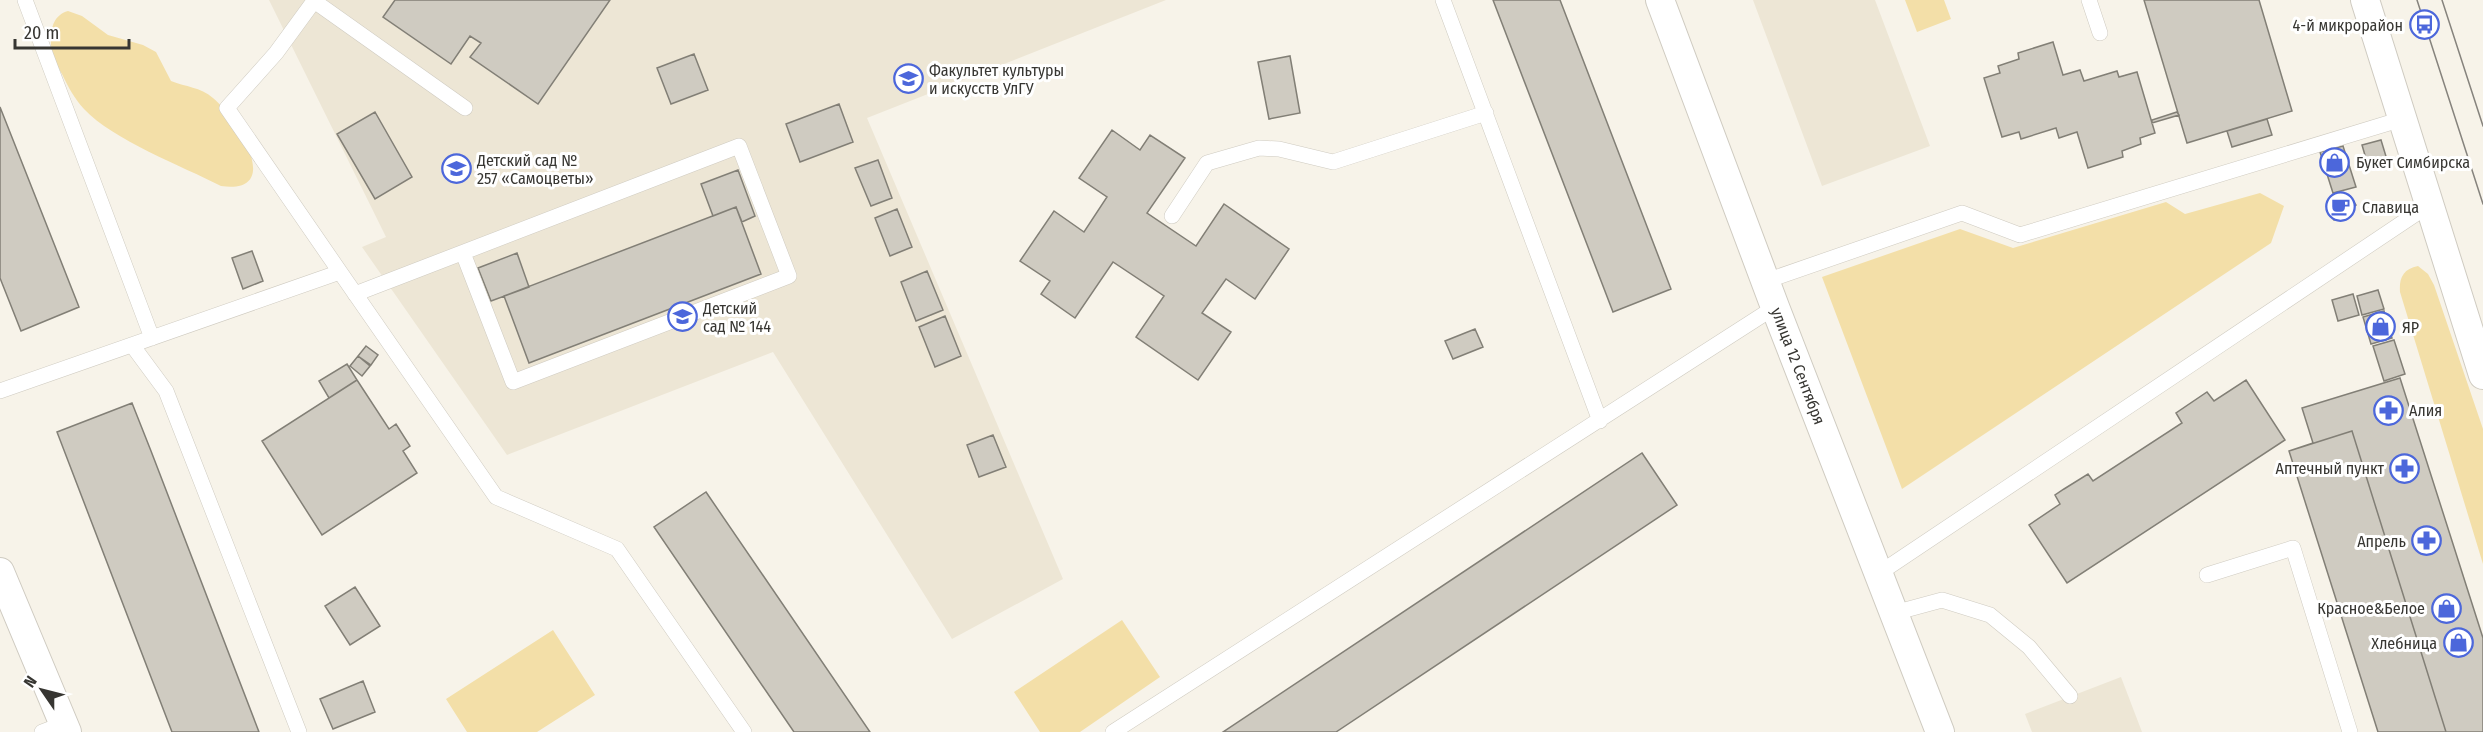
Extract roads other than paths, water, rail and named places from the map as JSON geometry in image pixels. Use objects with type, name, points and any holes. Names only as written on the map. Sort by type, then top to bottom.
[{"type":"street","name":"улица 12 Сентября","points":[[1660,0],[1940,732]]},
{"type":"street","points":[[2365,0],[2483,375]]},
{"type":"street","points":[[0,572],[57,729]]},
{"type":"lane","points":[[24,0],[152,338]]},
{"type":"lane","points":[[1443,0],[1600,421]]},
{"type":"lane","points":[[2090,0],[2100,33]]},
{"type":"lane","points":[[465,108],[314,1],[276,53],[227,108],[496,497],[617,549],[744,732]]},
{"type":"lane","points":[[1172,216],[1207,164],[1259,148],[1279,149],[1333,162],[1486,113]]},
{"type":"lane","points":[[1113,732],[1600,421],[1771,294],[1962,213],[2020,235],[2402,119]]},
{"type":"lane","points":[[355,294],[739,146],[789,276],[513,382],[464,253]]},
{"type":"lane","points":[[1878,574],[2429,205]]},
{"type":"lane","points":[[0,391],[340,272]]},
{"type":"lane","points":[[132,345],[166,391],[299,732]]},
{"type":"lane","points":[[2207,575],[2293,548],[2350,732]]},
{"type":"lane","points":[[1894,613],[1942,600],[1990,615],[2029,647],[2070,696]]},
{"type":"tram line","points":[[2417,0],[2483,204]]},
{"type":"tram line","points":[[2442,0],[2483,126]]},
{"type":"place","name":"4-й микрорайон","points":[[2424,25]]},
{"type":"place","name":"Факультет культуры и искусств УлГУ","points":[[908,79]]},
{"type":"place","name":"Букет Симбирска","points":[[2335,162]]},
{"type":"place","name":"Детский сад № 257 «Самоцветы»","points":[[456,169]]},
{"type":"place","name":"Славица","points":[[2341,207]]},
{"type":"place","name":"Детский сад № 144","points":[[682,317]]},
{"type":"place","name":"ЯР","points":[[2381,327]]},
{"type":"place","name":"Алия","points":[[2388,410]]},
{"type":"place","name":"Аптечный пункт","points":[[2405,468]]},
{"type":"place","name":"Апрель","points":[[2427,541]]},
{"type":"place","name":"Красное&Белое","points":[[2446,608]]},
{"type":"place","name":"Хлебница","points":[[2458,643]]}]
